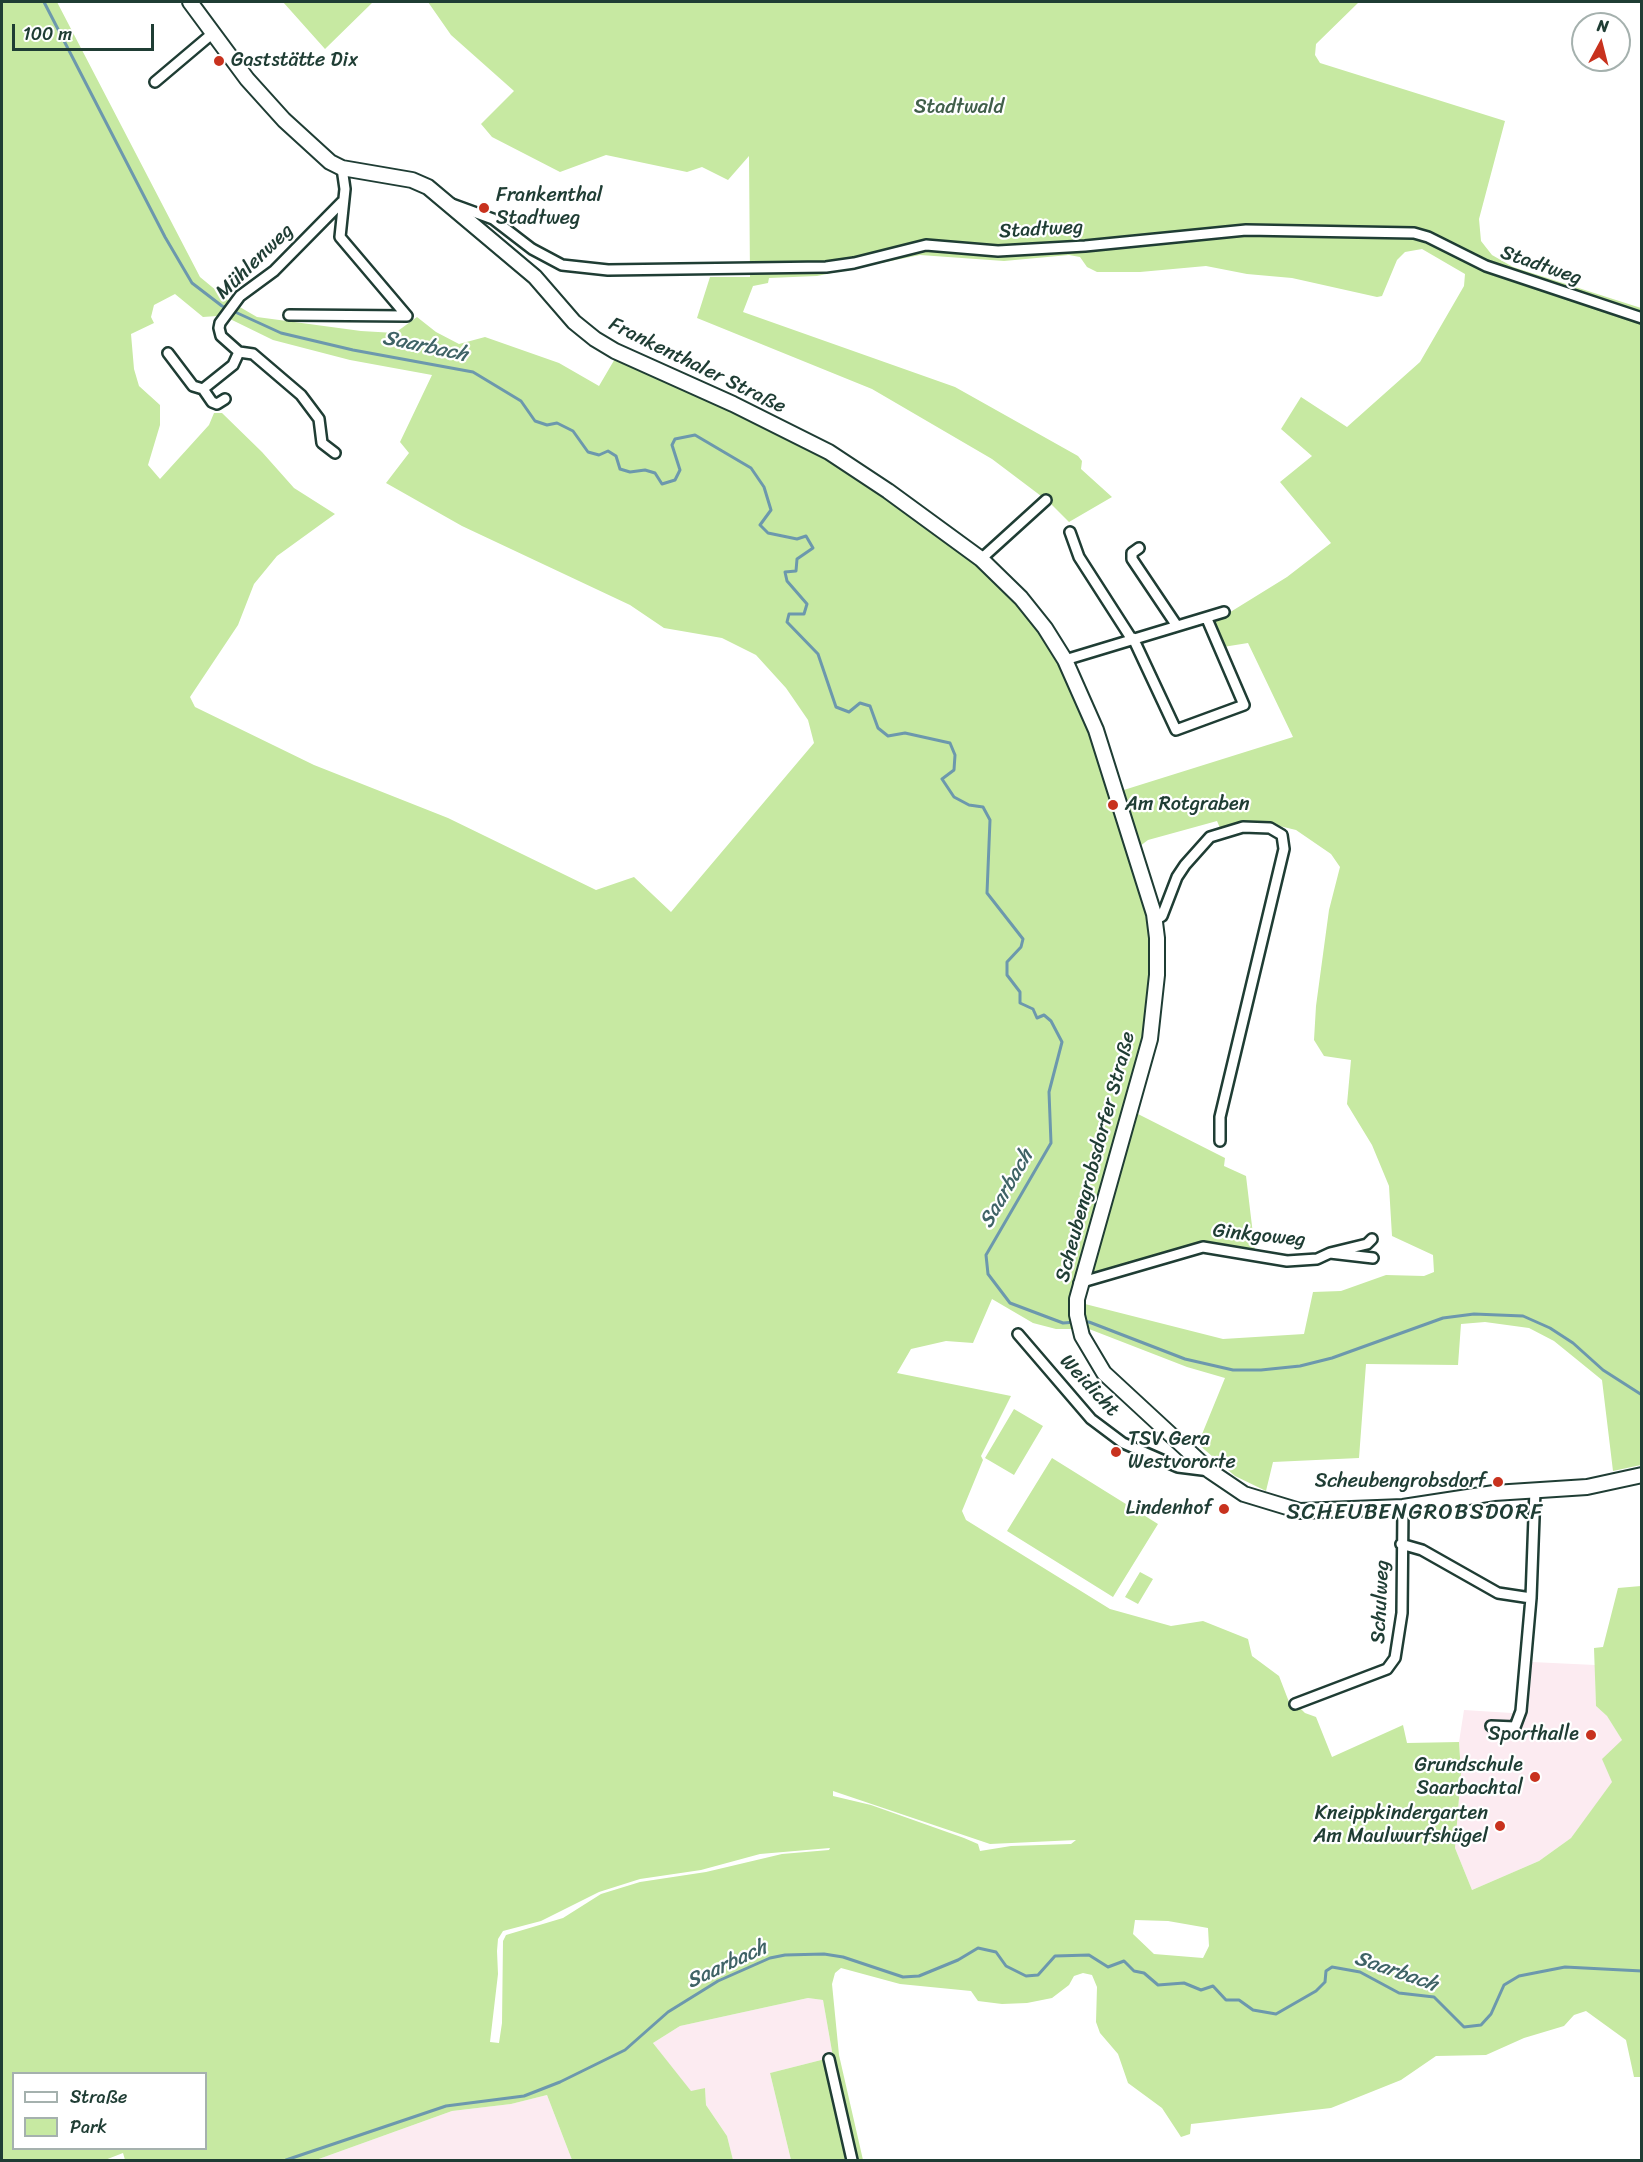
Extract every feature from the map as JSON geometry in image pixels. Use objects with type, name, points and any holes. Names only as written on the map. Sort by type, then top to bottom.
[{"type":"main road","name":"Frankenthaler Straße","points":[[190,2],[247,79],[284,120],[330,162],[342,168],[412,180],[428,187],[534,278],[574,322],[595,339],[615,351],[733,404],[829,452],[888,490],[981,559]]},
{"type":"main road","name":"Scheubengrobsdorfer Straße","points":[[981,559],[1021,598],[1045,628],[1065,660],[1096,730],[1155,920],[1157,975],[1150,1039],[1079,1284],[1077,1316],[1082,1336],[1104,1373],[1210,1471],[1244,1494],[1300,1511],[1403,1507],[1452,1498],[1587,1487],[1641,1474]]},
{"type":"street","points":[[155,82],[213,33]]},
{"type":"street","points":[[290,315],[407,316],[340,237],[345,189],[342,168]]},
{"type":"street","name":"Mühlenweg","points":[[335,453],[322,443],[319,419],[301,395],[253,354],[239,352],[221,336],[220,323],[235,303],[274,271],[342,202]]},
{"type":"street","name":"Stadtweg","points":[[447,202],[493,219],[532,249],[562,265],[608,270],[826,267],[854,263],[926,245],[998,251],[1085,246],[1246,230],[1414,233],[1428,237],[1486,266],[1641,318]]},
{"type":"street","points":[[203,389],[233,365],[239,352]]},
{"type":"street","points":[[168,353],[193,386],[203,389],[214,404],[225,399]]},
{"type":"street","points":[[981,559],[1047,500]]},
{"type":"street","points":[[1070,532],[1079,557],[1132,638],[1176,730],[1244,705],[1207,619]]},
{"type":"street","points":[[1139,548],[1132,553],[1132,559],[1177,626]]},
{"type":"street","points":[[1065,660],[1224,612]]},
{"type":"street","points":[[1155,920],[1162,916],[1181,871],[1210,837],[1243,827],[1270,828],[1282,835],[1284,849],[1220,1117],[1220,1141]]},
{"type":"street","name":"Ginkgoweg","points":[[1079,1284],[1203,1247],[1287,1261],[1317,1259],[1335,1249],[1366,1244],[1372,1239]]},
{"type":"street","name":"Ginkgoweg","points":[[1330,1253],[1373,1258]]},
{"type":"street","name":"Weidicht","points":[[1018,1335],[1091,1419],[1123,1443],[1179,1467],[1210,1471]]},
{"type":"street","points":[[1491,1726],[1515,1727],[1521,1711],[1531,1598],[1535,1490]]},
{"type":"street","name":"Schulweg","points":[[1295,1704],[1387,1669],[1395,1658],[1402,1612],[1403,1507]]},
{"type":"street","points":[[1401,1544],[1422,1550],[1498,1593],[1531,1598]]},
{"type":"street","points":[[829,2059],[852,2160]]},
{"type":"shaded area","name":"Grundschule Saarbachtal","points":[[1532,1662],[1595,1665],[1596,1706],[1607,1716],[1622,1740],[1613,1782],[1571,1838],[1539,1861],[1472,1890],[1455,1848],[1461,1773],[1459,1742],[1464,1710],[1528,1714]]},
{"type":"shaded area","points":[[808,1998],[823,2000],[833,2057],[770,2073],[791,2160],[733,2160],[727,2136],[706,2105],[705,2088],[691,2092],[653,2043],[680,2026]]},
{"type":"shaded area","points":[[547,2095],[572,2160],[316,2160],[452,2111],[511,2104]]},
{"type":"green space","name":"Stadtwald","points":[[2,2],[57,2],[200,277],[229,301],[217,316],[203,317],[175,294],[154,305],[151,317],[154,323],[131,334],[134,369],[139,386],[160,405],[160,425],[148,465],[160,479],[209,425],[214,413],[222,413],[262,452],[294,488],[335,514],[277,556],[254,584],[238,625],[190,697],[195,707],[314,765],[448,818],[596,890],[634,877],[671,912],[814,743],[808,720],[786,688],[756,655],[722,638],[664,628],[630,605],[462,526],[386,483],[409,453],[400,442],[432,375],[350,360],[273,340],[230,319],[238,306],[257,317],[361,331],[395,333],[417,317],[436,332],[459,344],[485,337],[559,363],[599,386],[616,357],[740,414],[827,458],[879,490],[975,562],[1017,601],[1043,634],[1067,679],[1088,726],[1111,794],[1293,737],[1248,643],[1223,647],[1211,621],[1232,611],[1287,577],[1331,543],[1280,482],[1312,456],[1281,429],[1301,397],[1347,427],[1420,362],[1464,286],[1465,274],[1422,249],[1405,252],[1397,260],[1382,296],[1377,297],[1292,278],[1247,274],[1206,266],[1140,272],[1097,272],[1087,267],[1080,257],[1069,255],[1004,261],[920,255],[817,276],[769,278],[768,283],[753,286],[743,312],[955,387],[1078,456],[1082,461],[1081,469],[1112,497],[1069,522],[1049,502],[992,459],[872,389],[697,318],[710,277],[750,277],[749,156],[728,180],[702,167],[687,172],[606,155],[560,172],[492,137],[481,124],[514,91],[451,35],[428,2],[1359,2],[1316,44],[1315,55],[1320,63],[1505,121],[1479,219],[1481,241],[1492,255],[1513,267],[1641,308],[1641,1465],[1613,1471],[1602,1380],[1554,1341],[1529,1328],[1485,1322],[1461,1324],[1458,1365],[1366,1364],[1359,1458],[1273,1462],[1266,1491],[1235,1476],[1198,1444],[1225,1378],[1187,1367],[1089,1329],[1056,1329],[1033,1323],[992,1299],[973,1343],[946,1341],[911,1349],[897,1373],[1011,1396],[981,1456],[983,1460],[962,1511],[966,1520],[1110,1609],[1171,1626],[1203,1621],[1248,1639],[1252,1656],[1279,1676],[1289,1702],[1298,1706],[1305,1713],[1316,1717],[1332,1757],[1403,1725],[1407,1743],[1459,1742],[1461,1773],[1455,1848],[1472,1890],[1539,1861],[1571,1838],[1612,1782],[1602,1759],[1622,1740],[1607,1716],[1596,1706],[1594,1648],[1603,1647],[1618,1588],[1641,1586],[1641,2077],[1634,2077],[1626,2040],[1586,2011],[1574,2015],[1564,2026],[1524,2038],[1486,2055],[1436,2056],[1401,2080],[1331,2108],[1191,2124],[1190,2134],[1181,2137],[1162,2108],[1128,2083],[1118,2054],[1100,2033],[1096,2022],[1097,1987],[1092,1975],[1083,1973],[1074,1976],[1069,1985],[1052,1998],[1027,2003],[1002,2004],[978,2001],[971,1991],[900,1984],[841,1968],[835,1973],[832,1984],[839,2055],[863,2160],[791,2160],[770,2073],[833,2057],[823,2000],[808,1998],[680,2026],[653,2043],[691,2091],[705,2088],[706,2105],[727,2136],[733,2160],[572,2160],[547,2095],[511,2104],[452,2111],[316,2160],[125,2160],[123,2153],[105,2160],[2,2160]],"holes":[[[1217,821],[1220,828],[1238,823],[1267,823],[1296,830],[1331,854],[1340,867],[1329,910],[1316,1006],[1314,1040],[1324,1056],[1351,1060],[1347,1104],[1372,1145],[1389,1186],[1392,1236],[1433,1255],[1434,1272],[1424,1276],[1386,1275],[1341,1291],[1313,1292],[1304,1334],[1223,1339],[1085,1304],[1088,1277],[1204,1242],[1255,1251],[1246,1176],[1224,1166],[1225,1158],[1134,1112],[1154,1047],[1163,999],[1163,951],[1140,846],[1148,840]],[[833,1791],[990,1844],[1076,1840],[1071,1844],[1011,1846],[980,1851],[978,1844],[964,1838],[871,1805],[833,1796]],[[830,1848],[829,1850],[782,1854],[706,1872],[640,1882],[601,1894],[563,1918],[506,1935],[503,1941],[502,2023],[499,2043],[490,2042],[498,1974],[498,1939],[503,1931],[541,1921],[599,1892],[640,1879],[701,1870],[760,1854]],[[1135,1920],[1168,1921],[1208,1928],[1209,1946],[1203,1958],[1154,1954],[1133,1934]]]},
{"type":"green space","points":[[283,2],[373,2],[325,49]]},
{"type":"green space","points":[[1014,1409],[1043,1426],[1014,1475],[985,1458]]},
{"type":"green space","points":[[1052,1458],[1158,1524],[1113,1597],[1007,1531]]},
{"type":"green space","points":[[1140,1572],[1153,1579],[1138,1604],[1125,1597]]},
{"type":"waterway","name":"Saarbach","points":[[44,2],[165,237],[192,283],[222,306],[281,333],[353,350],[473,372],[521,401],[535,421],[547,425],[557,423],[573,431],[588,452],[599,455],[608,451],[616,456],[620,469],[630,472],[645,470],[655,473],[662,484],[675,480],[680,470],[672,445],[675,439],[695,435],[751,468],[764,487],[771,510],[760,525],[768,533],[797,539],[806,536],[813,548],[797,559],[796,571],[785,572],[787,581],[807,604],[804,614],[789,614],[787,622],[818,654],[836,707],[849,712],[860,703],[870,706],[878,728],[888,736],[905,733],[950,743],[955,755],[954,770],[942,779],[954,797],[969,805],[983,807],[990,820],[987,893],[1023,939],[1021,947],[1007,962],[1007,975],[1020,992],[1020,1003],[1033,1009],[1037,1018],[1044,1015],[1051,1021],[1062,1042],[1049,1092],[1051,1143],[986,1255],[988,1274],[1010,1303],[1063,1323],[1076,1322]]},
{"type":"waterway","name":"Saarbach","points":[[1082,1322],[1089,1322],[1185,1359],[1233,1370],[1261,1370],[1300,1366],[1332,1358],[1443,1318],[1474,1314],[1523,1316],[1550,1328],[1573,1343],[1603,1370],[1642,1395]]},
{"type":"waterway","name":"Saarbach","points":[[286,2160],[446,2106],[524,2096],[560,2082],[625,2050],[668,2012],[718,1981],[770,1958],[785,1955],[824,1954],[843,1957],[903,1977],[919,1976],[958,1960],[978,1948],[996,1952],[1006,1966],[1026,1976],[1038,1975],[1055,1956],[1089,1955],[1108,1967],[1124,1961],[1134,1971],[1144,1973],[1158,1985],[1184,1983],[1201,1990],[1213,1986],[1226,2000],[1239,2000],[1253,2010],[1276,2014],[1316,1991],[1325,1982],[1326,1971],[1332,1967],[1360,1972],[1399,1993],[1434,1997],[1464,2027],[1481,2025],[1491,2014],[1504,1985],[1519,1976],[1565,1967],[1642,1971]]},
{"type":"place","name":"Gaststätte Dix","points":[[219,61]]},
{"type":"place","name":"Frankenthal Stadtweg","points":[[484,208]]},
{"type":"place","name":"Am Rotgraben","points":[[1113,805]]},
{"type":"place","name":"TSV Gera Westvororte","points":[[1116,1452]]},
{"type":"place","name":"Scheubengrobsdorf","points":[[1498,1482]]},
{"type":"place","name":"Lindenhof","points":[[1224,1509]]},
{"type":"place","name":"Sporthalle","points":[[1591,1735]]},
{"type":"place","name":"Grundschule Saarbachtal","points":[[1535,1777]]},
{"type":"place","name":"Kneippkindergarten Am Maulwurfshügel","points":[[1500,1826]]},
{"type":"district","name":"SCHEUBENGROBSDORF","points":[[1415,1513]]}]
